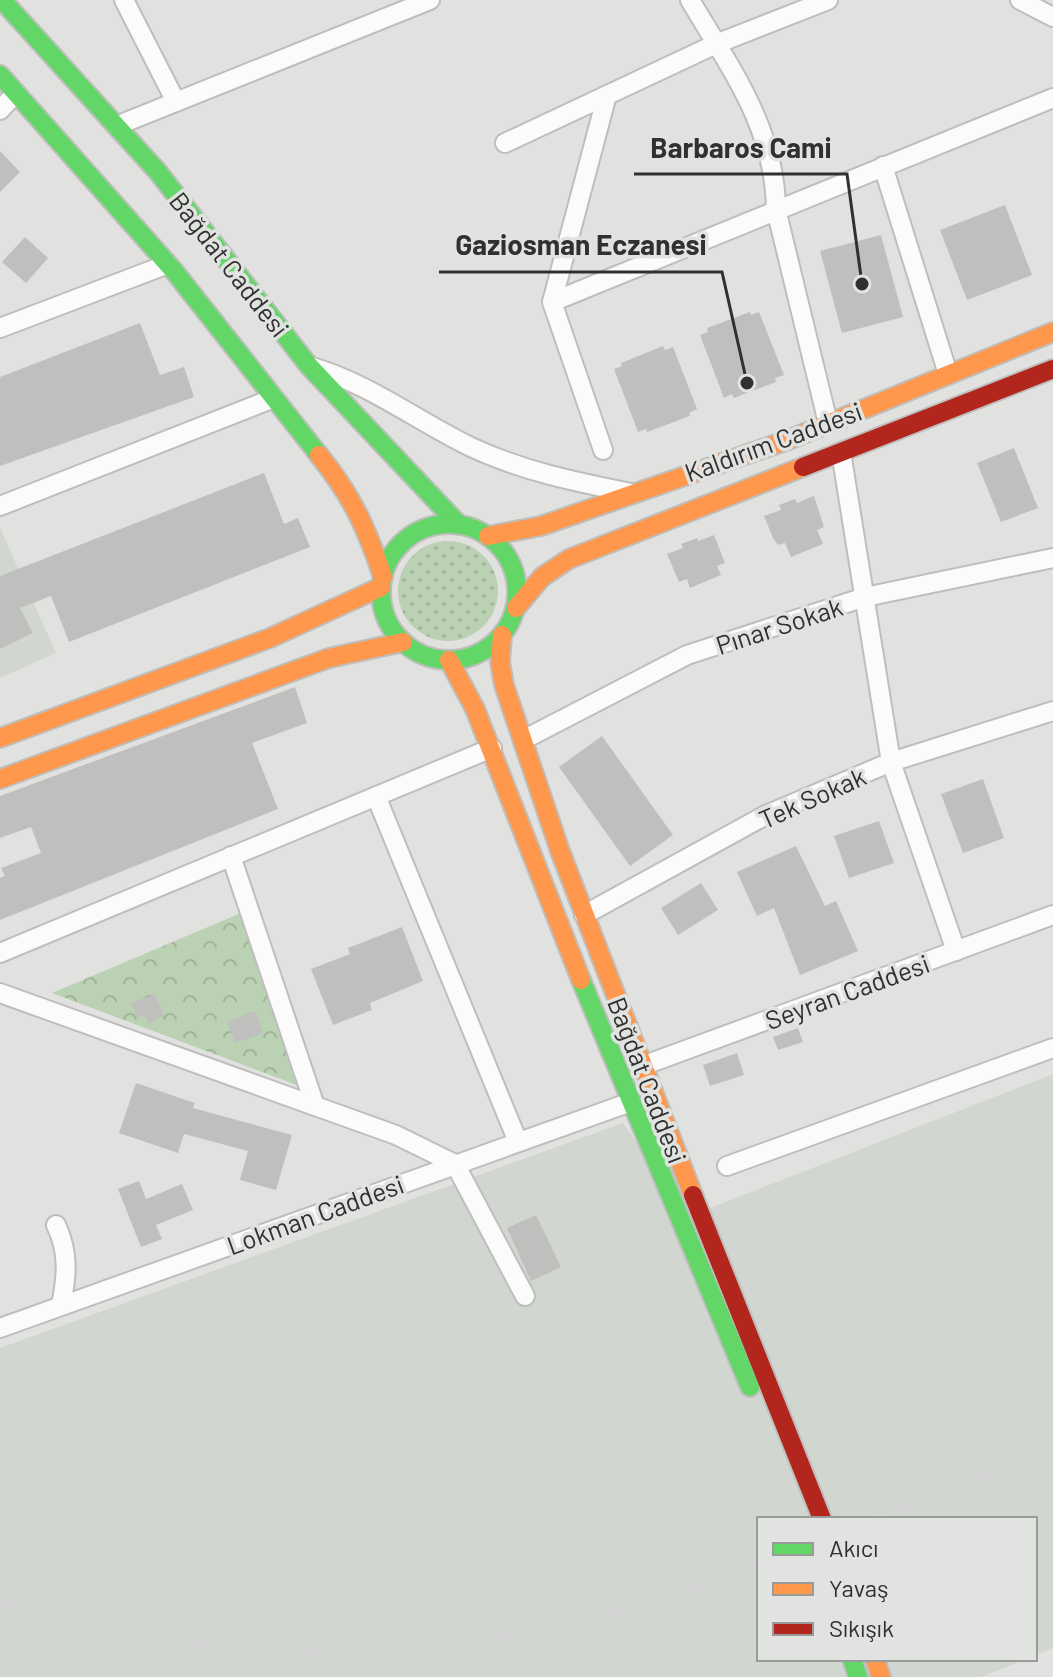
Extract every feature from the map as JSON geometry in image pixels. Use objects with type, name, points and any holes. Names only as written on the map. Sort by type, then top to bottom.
[{"type":"main road","name":"Bağdat Caddesi","points":[[2,0],[158,172],[309,366],[459,525]]},
{"type":"main road","name":"Bağdat Caddesi","points":[[0,75],[168,264],[345,487],[368,534],[382,582]]},
{"type":"main road","name":"Kaldırım Caddesi","points":[[488,536],[541,526],[788,440],[1053,332]]},
{"type":"main road","name":"Kaldırım Caddesi","points":[[516,608],[542,577],[569,559],[1053,369]]},
{"type":"main road","points":[[439,525],[459,525],[488,536],[502,550],[512,568],[517,587],[516,608],[502,635],[479,653],[449,660],[419,653],[403,642],[386,617],[382,582],[396,550],[411,536],[439,525]]},
{"type":"main road","points":[[0,738],[270,638],[382,582]]},
{"type":"main road","name":"Bağdat Caddesi","points":[[502,635],[501,672],[584,915],[821,1517]]},
{"type":"main road","points":[[0,779],[317,662],[403,642]]},
{"type":"main road","name":"Bağdat Caddesi","points":[[449,660],[492,748],[598,1024],[786,1473],[801,1517]]},
{"type":"street","points":[[124,0],[176,102]]},
{"type":"street","points":[[116,126],[430,0]]},
{"type":"street","points":[[690,0],[762,127],[773,166],[776,209],[828,423]]},
{"type":"street","points":[[505,143],[716,44],[828,0]]},
{"type":"street","points":[[1020,0],[1053,17]]},
{"type":"street","points":[[0,110],[16,93]]},
{"type":"street","points":[[603,450],[552,302],[607,95]]},
{"type":"street","points":[[552,302],[1053,98]]},
{"type":"street","points":[[883,166],[948,374]]},
{"type":"street","points":[[0,328],[168,264]]},
{"type":"street","points":[[309,366],[351,380],[434,428],[494,457],[573,481],[631,493]]},
{"type":"street","points":[[0,506],[274,398]]},
{"type":"street","points":[[841,452],[891,762],[956,951]]},
{"type":"street","name":"Pınar Sokak","points":[[523,740],[687,655],[865,597],[1053,558]]},
{"type":"street","name":"Tek Sokak","points":[[584,915],[766,815],[891,762],[1053,711]]},
{"type":"street","points":[[0,953],[492,748]]},
{"type":"street","points":[[376,796],[518,1142]]},
{"type":"street","points":[[231,856],[315,1106]]},
{"type":"street","name":"Seyran Caddesi","points":[[642,1066],[1053,915]]},
{"type":"street","points":[[0,993],[396,1135],[455,1164],[525,1296]]},
{"type":"street","points":[[727,1166],[1053,1048]]},
{"type":"street","name":"Lokman Caddesi","points":[[0,1328],[631,1102]]},
{"type":"street","points":[[56,1225],[66,1256],[61,1305]]},
{"type":"shaded area","points":[[0,528],[56,653],[0,678]]},
{"type":"shaded area","points":[[1053,1074],[1053,1648],[1037,1654],[1037,1517],[757,1517],[757,1661],[1021,1661],[981,1677],[0,1677],[0,1348],[623,1123],[690,1216]]},
{"type":"green space","points":[[448,541],[467,545],[484,555],[494,572],[498,591],[494,610],[484,627],[467,637],[448,641],[429,637],[412,627],[402,610],[398,591],[402,572],[412,555],[429,545]]},
{"type":"green space","points":[[241,913],[310,1090],[52,993]]},
{"type":"building","points":[[0,151],[20,172],[0,192]]},
{"type":"building","points":[[1005,205],[1032,275],[967,300],[940,230]]},
{"type":"building","points":[[881,235],[903,317],[842,333],[820,251]]},
{"type":"building","points":[[25,237],[48,258],[26,283],[2,262]]},
{"type":"building","points":[[750,312],[751,315],[759,312],[784,375],[775,378],[776,382],[734,398],[732,394],[724,398],[700,335],[708,332],[707,328]]},
{"type":"building","points":[[140,323],[160,375],[184,367],[194,397],[0,466],[0,377]]},
{"type":"building","points":[[663,346],[665,350],[673,347],[697,409],[689,413],[690,416],[647,432],[646,429],[638,432],[614,369],[622,366],[621,363]]},
{"type":"building","points":[[1014,448],[1038,508],[1001,522],[977,463]]},
{"type":"building","points":[[264,473],[284,524],[298,518],[310,547],[69,642],[51,596],[20,608],[33,633],[0,649],[0,576]]},
{"type":"building","points":[[814,496],[824,527],[817,530],[823,544],[791,557],[785,543],[778,545],[773,538],[764,516],[781,510],[779,505],[795,499],[797,503]]},
{"type":"building","points":[[714,535],[725,563],[717,566],[721,575],[690,588],[687,579],[679,582],[667,554],[683,548],[681,544]]},
{"type":"building","points":[[295,687],[307,723],[252,743],[278,809],[0,920],[0,878],[5,876],[1,868],[41,853],[31,827],[0,838],[0,796]]},
{"type":"building","points":[[602,736],[673,835],[630,866],[559,767]]},
{"type":"building","points":[[983,779],[1004,838],[963,853],[941,794]]},
{"type":"building","points":[[879,821],[894,863],[849,878],[834,836]]},
{"type":"building","points":[[796,846],[825,906],[836,901],[858,951],[800,975],[774,908],[757,916],[737,872]]},
{"type":"building","points":[[701,883],[718,910],[678,935],[661,908]]},
{"type":"building","points":[[402,927],[423,981],[370,1003],[372,1010],[333,1025],[311,969],[350,954],[348,948]]},
{"type":"building","points":[[155,994],[164,1016],[148,1023],[145,1015],[137,1018],[131,1003]]},
{"type":"building","points":[[255,1011],[263,1033],[235,1043],[227,1022]]},
{"type":"building","points":[[798,1028],[803,1042],[778,1050],[773,1037]]},
{"type":"building","points":[[737,1053],[744,1075],[710,1086],[703,1065]]},
{"type":"building","points":[[136,1083],[195,1103],[193,1108],[292,1135],[276,1190],[240,1180],[248,1151],[184,1134],[178,1153],[119,1133]]},
{"type":"building","points":[[139,1181],[146,1199],[182,1184],[193,1210],[156,1225],[162,1239],[141,1247],[118,1189]]},
{"type":"building","points":[[536,1215],[561,1267],[531,1281],[507,1228]]},
{"type":"railway","points":[[878,1517],[1053,1449]]},
{"type":"railway","points":[[0,1603],[156,1637],[293,1650],[362,1650],[499,1638],[567,1625],[650,1602],[757,1563]]},
{"type":"traffic: fast","points":[[2,0],[158,172],[309,366],[459,525]]},
{"type":"traffic: fast","points":[[0,75],[174,271],[319,455]]},
{"type":"traffic: fast","points":[[449,524],[475,529],[497,544],[512,566],[517,592],[512,618],[497,640],[475,655],[449,660],[423,655],[401,640],[386,618],[381,592],[386,566],[401,544],[423,529],[449,524]]},
{"type":"traffic: fast","points":[[581,980],[750,1387]]},
{"type":"traffic: fast","points":[[853,1661],[858,1677]]},
{"type":"traffic: slow","points":[[488,536],[541,526],[788,440],[1053,332]]},
{"type":"traffic: slow","points":[[319,455],[341,484],[357,513],[383,577]]},
{"type":"traffic: slow","points":[[516,608],[542,577],[569,559],[803,467]]},
{"type":"traffic: slow","points":[[0,738],[270,638],[381,587]]},
{"type":"traffic: slow","points":[[502,635],[500,662],[504,685],[560,851],[693,1195]]},
{"type":"traffic: slow","points":[[0,779],[329,658],[403,642]]},
{"type":"traffic: slow","points":[[449,660],[475,709],[581,980]]},
{"type":"traffic: slow","points":[[876,1661],[881,1677]]},
{"type":"traffic: jam","points":[[803,467],[1053,369]]},
{"type":"traffic: jam","points":[[693,1195],[821,1517]]},
{"type":"place","name":"Barbaros Cami","points":[[862,284]]},
{"type":"place","name":"Gaziosman Eczanesi","points":[[747,383]]}]
